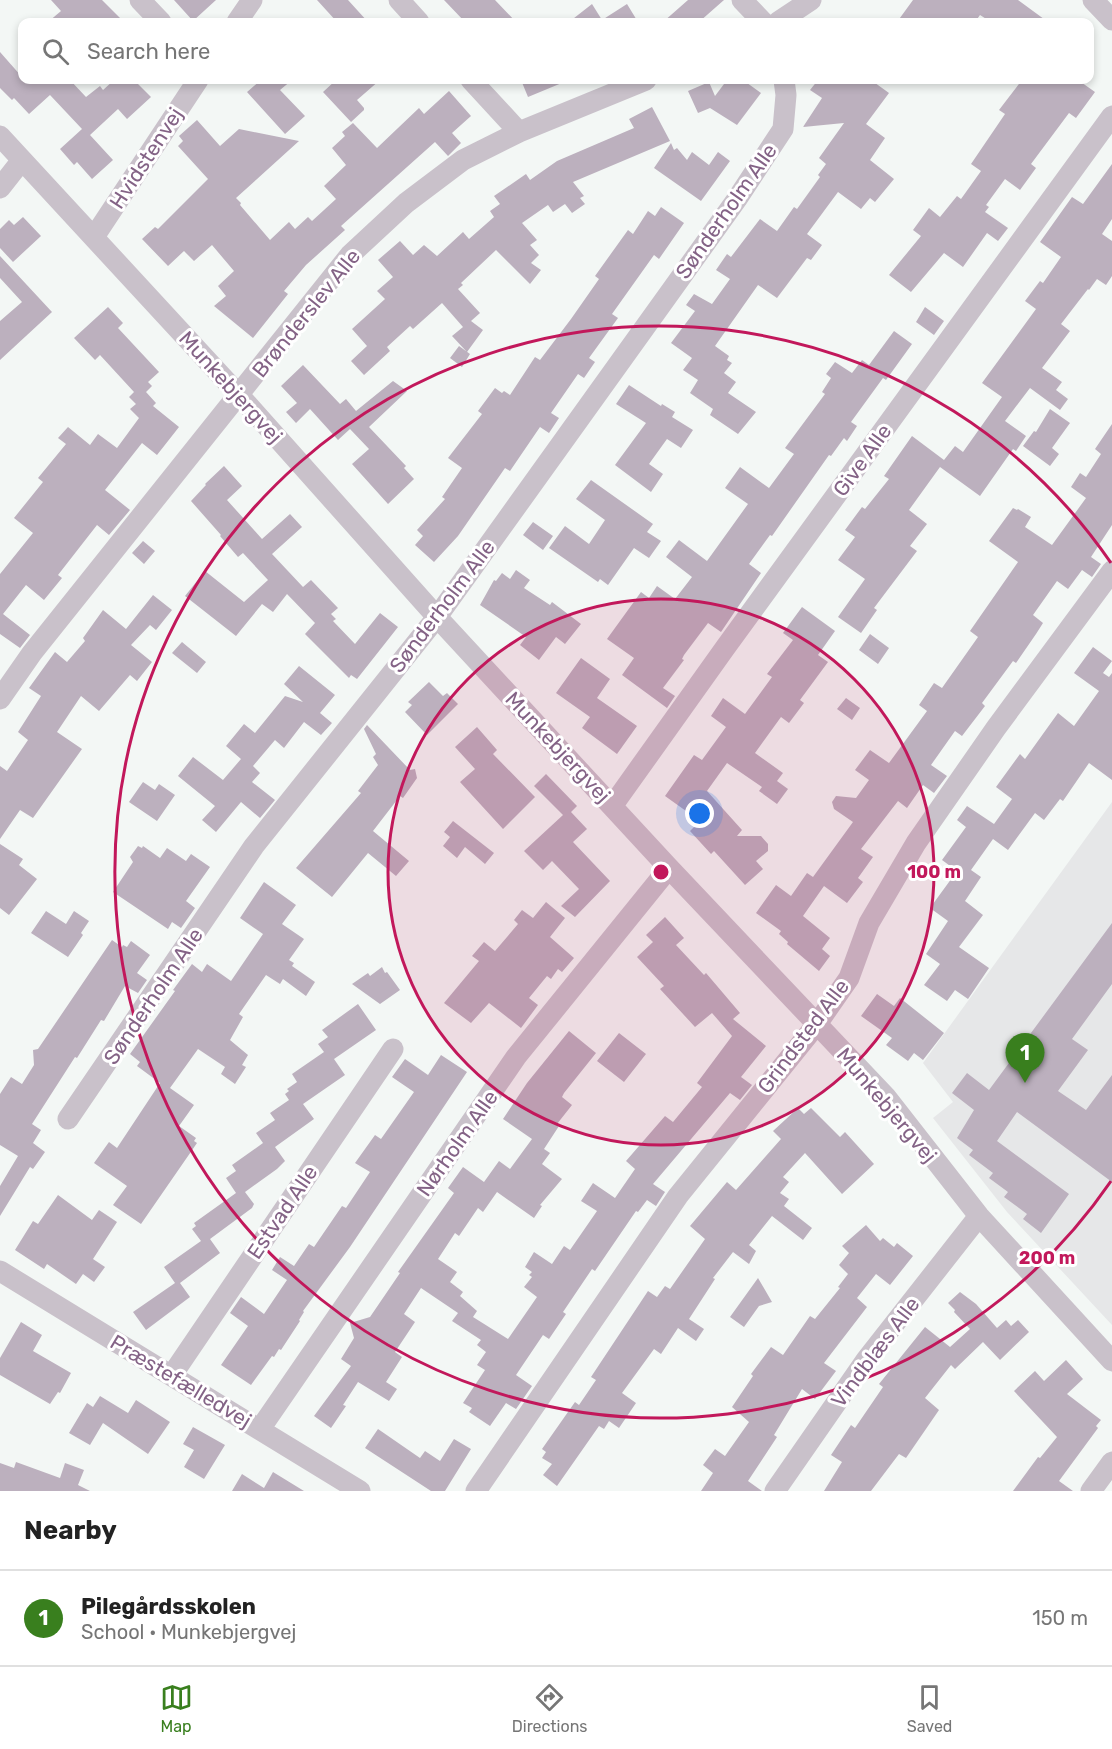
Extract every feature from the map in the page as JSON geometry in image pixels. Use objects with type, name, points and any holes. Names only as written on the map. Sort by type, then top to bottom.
[{"type":"street","points":[[140,0],[157,18]]},
{"type":"street","points":[[240,18],[252,0]]},
{"type":"street","points":[[399,0],[415,18]]},
{"type":"street","points":[[742,0],[759,18]]},
{"type":"street","points":[[784,18],[811,0]]},
{"type":"street","points":[[1093,0],[1112,20]]},
{"type":"street","name":"Hvidstenvej","points":[[94,237],[195,84]]},
{"type":"street","points":[[475,84],[519,132]]},
{"type":"street","name":"Brønderslev Alle","points":[[0,699],[38,645],[350,255],[406,203],[463,160],[519,132],[636,84]]},
{"type":"street","name":"Sønderholm Alle","points":[[68,1119],[254,846],[437,617],[737,199],[783,129],[786,95],[785,84]]},
{"type":"street","name":"Give Alle","points":[[613,805],[737,630],[1112,116]]},
{"type":"street","name":"Munkebjergvej","points":[[0,136],[239,394],[437,617],[669,868],[886,1097],[979,1216],[1112,1361]]},
{"type":"street","points":[[0,188],[22,160]]},
{"type":"street","name":"Grindsted Alle","points":[[476,1491],[678,1196],[817,1024],[849,978],[869,923],[916,843],[996,728],[1112,571]]},
{"type":"street","name":"Nørholm Alle","points":[[260,1429],[516,1057],[669,868]]},
{"type":"street","name":"Estvad Alle","points":[[172,1375],[393,1049]]},
{"type":"street","name":"Vindblæs Alle","points":[[775,1491],[866,1360],[979,1216]]},
{"type":"street","name":"Præstefælledvej","points":[[0,1271],[360,1491]]},
{"type":"street","points":[[1091,1491],[1112,1462]]},
{"type":"shaded area","points":[[1112,802],[1112,1325],[1007,1212],[933,1118],[953,1102],[923,1063]]},
{"type":"building","points":[[51,0],[102,0],[120,18],[53,18],[61,11]]},
{"type":"building","points":[[174,0],[216,0],[196,18],[190,18]]},
{"type":"building","points":[[317,0],[348,0],[364,18],[333,18]]},
{"type":"building","points":[[444,0],[495,0],[512,18],[461,18]]},
{"type":"building","points":[[688,0],[724,0],[704,18],[668,18]]},
{"type":"building","points":[[913,0],[1018,0],[1043,18],[985,18],[980,15],[978,18],[900,18]]},
{"type":"building","points":[[592,4],[601,18],[574,18]]},
{"type":"building","points":[[627,4],[636,18],[605,18]]},
{"type":"building","points":[[0,52],[18,72],[18,84],[74,84],[86,97],[100,86],[103,90],[110,84],[138,84],[151,97],[127,119],[118,109],[90,135],[113,160],[92,179],[77,162],[74,165],[60,149],[82,129],[50,95],[29,114],[14,98],[12,100],[0,88]]},
{"type":"building","points":[[256,84],[287,84],[280,90],[305,116],[285,134],[247,92]]},
{"type":"building","points":[[332,84],[375,84],[357,100],[364,110],[351,122],[323,92]]},
{"type":"building","points":[[523,84],[559,84],[528,97]]},
{"type":"building","points":[[710,84],[715,96],[724,84],[749,84],[761,93],[737,125],[710,108],[698,113],[688,91]]},
{"type":"building","points":[[815,84],[877,84],[889,93],[866,124],[885,138],[870,160],[894,179],[875,202],[870,198],[861,209],[838,192],[807,234],[822,245],[811,260],[807,258],[777,298],[758,285],[715,346],[729,356],[727,360],[732,363],[724,373],[736,382],[728,393],[756,412],[738,434],[710,415],[713,409],[690,393],[698,380],[683,370],[692,358],[671,343],[695,311],[686,305],[694,294],[712,304],[730,279],[716,270],[727,254],[731,257],[760,219],[777,231],[794,207],[797,209],[820,177],[818,175],[826,164],[819,158],[844,123],[803,127],[822,98],[810,90]]},
{"type":"building","points":[[1019,84],[1084,84],[1095,92],[1076,118],[1069,113],[1031,164],[1036,168],[1020,190],[1005,179],[986,205],[989,207],[985,212],[1008,228],[998,241],[987,233],[963,267],[944,253],[911,292],[889,275],[921,236],[913,230],[929,208],[940,217],[957,196],[961,199],[981,171],[971,164],[1005,114],[999,110]]},
{"type":"building","points":[[449,91],[471,116],[452,133],[461,143],[448,156],[435,142],[341,226],[345,230],[306,265],[284,291],[288,294],[253,338],[214,306],[226,296],[218,286],[234,271],[212,245],[194,261],[184,251],[168,266],[142,239],[155,227],[158,229],[208,179],[178,146],[183,141],[179,136],[197,120],[220,146],[239,129],[299,141],[236,198],[270,240],[289,222],[295,229],[308,217],[312,221],[336,199],[324,186],[346,165],[332,148],[345,136],[342,132],[353,123],[377,148],[419,108],[424,114]]},
{"type":"building","points":[[652,107],[670,141],[573,182],[584,196],[580,198],[585,204],[572,213],[565,204],[553,212],[548,205],[522,223],[537,240],[530,245],[539,255],[531,263],[541,270],[530,284],[496,250],[461,283],[463,285],[458,289],[480,313],[471,321],[483,330],[467,352],[452,336],[463,327],[442,303],[413,329],[410,326],[387,347],[390,351],[364,375],[351,361],[367,346],[352,329],[385,299],[377,291],[393,277],[378,260],[400,241],[413,255],[424,245],[437,256],[463,232],[469,239],[494,217],[490,211],[500,204],[494,196],[526,174],[530,180],[557,161],[634,128],[629,119]]},
{"type":"building","points":[[671,143],[674,150],[677,148],[687,160],[692,152],[709,165],[718,152],[730,161],[701,201],[654,168]]},
{"type":"building","points":[[1112,164],[1112,219],[1102,234],[1112,241],[1112,276],[1106,285],[1097,279],[1061,324],[1070,331],[1042,368],[1062,382],[1056,390],[1068,399],[1060,410],[1030,388],[1005,421],[1026,436],[1016,451],[1013,449],[980,496],[940,467],[909,510],[927,524],[910,546],[917,551],[874,608],[877,610],[861,633],[838,617],[865,579],[838,560],[855,537],[845,530],[862,507],[865,509],[889,479],[884,476],[912,436],[944,460],[955,446],[963,452],[1002,397],[982,383],[1036,309],[1025,301],[1040,281],[1043,283],[1061,257],[1040,242],[1072,197],[1083,204]]},
{"type":"building","points":[[661,207],[684,223],[659,259],[654,255],[612,314],[618,318],[589,358],[595,362],[584,378],[578,374],[551,413],[559,418],[549,433],[540,427],[510,471],[505,468],[458,536],[434,562],[415,545],[423,536],[417,530],[445,499],[442,497],[462,468],[448,458],[482,414],[478,411],[495,388],[510,395],[535,357],[540,360],[571,319],[599,279],[595,276],[628,230],[633,234],[648,211],[655,216]]},
{"type":"building","points":[[23,217],[41,236],[13,262],[0,248],[0,229],[9,220],[14,225]]},
{"type":"building","points":[[0,256],[52,312],[0,360],[0,321],[22,302],[0,278]]},
{"type":"building","points":[[108,307],[123,323],[118,328],[159,372],[148,382],[152,386],[146,392],[156,403],[153,406],[179,427],[157,455],[142,443],[105,490],[130,510],[109,535],[97,525],[58,575],[62,578],[44,600],[26,585],[3,614],[30,635],[20,648],[0,634],[0,574],[33,533],[14,518],[43,482],[38,478],[66,444],[58,438],[68,427],[90,445],[98,434],[117,448],[139,418],[130,409],[136,404],[129,397],[134,392],[100,355],[95,360],[74,338]]},
{"type":"building","points":[[925,307],[944,321],[934,335],[916,322]]},
{"type":"building","points":[[894,331],[912,344],[886,380],[883,378],[851,422],[857,426],[847,441],[844,438],[831,456],[829,455],[772,536],[770,535],[749,564],[761,573],[721,632],[708,623],[684,655],[682,659],[684,660],[663,688],[675,696],[667,708],[622,675],[634,658],[607,639],[641,592],[649,598],[657,586],[675,599],[692,577],[666,557],[679,540],[707,561],[748,504],[725,488],[740,467],[769,488],[794,454],[785,448],[825,394],[822,392],[831,378],[826,374],[835,362],[852,373],[862,360],[869,365]]},
{"type":"building","points":[[459,346],[470,354],[462,367],[450,358]]},
{"type":"building","points":[[303,365],[340,404],[346,399],[356,411],[393,381],[407,391],[369,427],[406,466],[404,468],[414,479],[388,504],[352,464],[369,449],[350,429],[338,440],[310,409],[296,423],[286,412],[297,403],[281,386]]},
{"type":"building","points":[[629,385],[661,406],[662,404],[675,412],[672,417],[693,430],[681,448],[667,439],[649,464],[663,474],[651,492],[615,465],[646,423],[616,404]]},
{"type":"building","points":[[1050,409],[1070,423],[1052,448],[1059,454],[1050,466],[1023,446],[1034,431],[1036,432]]},
{"type":"building","points":[[1112,424],[1112,525],[1091,557],[1101,564],[1092,577],[1082,570],[1068,589],[1057,581],[1033,615],[1043,623],[1036,634],[1016,663],[1013,661],[982,703],[985,706],[962,736],[955,731],[931,765],[947,776],[934,793],[923,785],[907,808],[898,801],[861,849],[873,857],[858,878],[863,882],[847,903],[824,886],[803,916],[830,938],[822,949],[830,956],[819,971],[787,944],[788,942],[779,934],[781,931],[756,913],[776,885],[791,896],[807,873],[813,877],[853,822],[834,809],[832,802],[836,796],[856,798],[869,780],[855,770],[870,750],[889,763],[927,711],[919,705],[934,683],[942,688],[978,637],[970,631],[1018,562],[989,541],[1013,508],[1031,517],[1025,527],[1052,545],[1086,498],[1071,487],[1080,473],[1086,477],[1101,454],[1095,449]]},
{"type":"building","points":[[224,466],[242,486],[227,500],[262,539],[290,514],[302,527],[272,554],[303,587],[311,580],[338,608],[331,614],[336,619],[333,621],[355,644],[380,613],[398,627],[357,679],[351,675],[349,678],[305,634],[315,623],[287,594],[273,612],[262,604],[236,636],[185,596],[205,571],[244,602],[268,580],[243,553],[238,557],[191,501]]},
{"type":"building","points":[[591,480],[653,524],[647,532],[661,541],[649,558],[634,548],[608,585],[600,579],[598,582],[549,548],[565,526],[589,544],[605,520],[576,499]]},
{"type":"building","points":[[533,522],[553,536],[543,550],[523,535]]},
{"type":"building","points":[[143,541],[155,551],[144,564],[132,553]]},
{"type":"building","points":[[516,570],[530,580],[524,588],[550,605],[552,602],[581,624],[565,644],[556,637],[539,660],[520,645],[526,637],[480,605],[494,580],[496,581],[502,573],[510,579]]},
{"type":"building","points":[[153,595],[172,610],[156,630],[150,625],[131,645],[152,662],[137,681],[130,675],[99,711],[81,696],[57,732],[82,749],[33,818],[20,810],[0,839],[0,766],[7,771],[28,740],[18,732],[41,696],[29,688],[55,652],[67,662],[85,641],[83,638],[103,610],[126,629]]},
{"type":"building","points":[[802,607],[835,631],[818,655],[828,662],[800,700],[804,703],[789,723],[781,717],[755,753],[783,773],[777,781],[788,789],[777,804],[759,791],[762,787],[727,763],[707,791],[742,830],[737,836],[761,836],[768,844],[768,851],[756,861],[763,869],[745,885],[714,851],[711,854],[690,831],[700,821],[665,796],[694,755],[702,760],[726,727],[711,716],[723,698],[745,714],[772,677],[767,674],[793,640],[783,633]]},
{"type":"building","points":[[870,634],[889,648],[878,664],[859,650]]},
{"type":"building","points":[[182,642],[206,662],[197,673],[172,653]]},
{"type":"building","points":[[1093,647],[1112,661],[1103,673],[1109,677],[1112,673],[1112,780],[1089,763],[1063,801],[1060,799],[1044,820],[1035,813],[1008,850],[993,839],[971,870],[981,877],[965,901],[983,915],[959,947],[989,968],[968,999],[955,990],[947,1001],[924,985],[940,964],[926,954],[948,921],[930,908],[957,871],[942,860],[966,827],[957,820],[967,806],[994,824],[1012,799],[996,787],[1020,754],[1025,759],[1058,713],[1074,726],[1099,691],[1074,673]]},
{"type":"building","points":[[581,658],[610,679],[597,698],[637,726],[617,754],[582,728],[590,717],[556,693]]},
{"type":"building","points":[[299,666],[335,695],[320,713],[332,723],[321,735],[304,722],[284,748],[275,740],[253,766],[260,773],[252,782],[275,800],[260,818],[241,802],[216,832],[202,820],[215,806],[178,776],[193,757],[223,780],[241,759],[226,746],[244,724],[255,733],[285,696],[303,702],[284,684]]},
{"type":"building","points":[[429,682],[443,696],[447,693],[458,704],[427,735],[405,712],[412,705],[408,702]]},
{"type":"building","points":[[846,698],[860,708],[852,720],[837,709]]},
{"type":"building","points":[[367,725],[410,770],[415,769],[417,778],[403,798],[400,796],[373,831],[409,861],[396,876],[368,853],[332,897],[296,868],[361,793],[358,791],[378,765],[373,757],[376,754],[364,729]]},
{"type":"building","points":[[477,727],[497,750],[493,754],[535,797],[503,829],[460,782],[475,769],[455,747]]},
{"type":"building","points":[[546,774],[577,806],[571,812],[587,829],[573,842],[610,881],[575,917],[561,906],[579,889],[552,861],[543,870],[524,851],[563,815],[534,786]]},
{"type":"building","points":[[143,782],[155,790],[159,784],[175,795],[157,821],[129,802]]},
{"type":"building","points":[[453,821],[494,853],[485,864],[465,847],[457,858],[443,846],[450,837],[444,832]]},
{"type":"building","points":[[0,844],[23,859],[19,865],[37,879],[9,915],[0,908]]},
{"type":"building","points":[[138,846],[142,848],[143,846],[160,858],[167,848],[186,861],[191,854],[210,867],[186,901],[195,908],[181,928],[172,922],[168,929],[113,892],[133,862],[130,857]]},
{"type":"building","points":[[264,882],[296,905],[282,924],[304,939],[289,960],[294,963],[292,966],[315,982],[306,996],[283,979],[280,984],[266,975],[239,1014],[243,1017],[230,1040],[248,1055],[242,1065],[246,1067],[235,1084],[221,1074],[225,1067],[198,1049],[170,1088],[194,1105],[179,1126],[196,1138],[194,1141],[197,1143],[141,1224],[113,1205],[127,1186],[94,1163],[109,1142],[117,1148],[160,1083],[137,1066],[140,1062],[130,1054],[192,964],[202,972],[207,964],[231,981],[263,934],[240,918]]},
{"type":"building","points":[[546,902],[565,918],[550,937],[574,958],[562,972],[558,969],[551,979],[547,976],[529,998],[538,1005],[521,1028],[489,1003],[471,1023],[444,1003],[479,961],[472,956],[484,942],[495,951],[518,924],[514,920],[522,910],[533,918]]},
{"type":"building","points":[[46,911],[66,924],[74,911],[89,921],[81,933],[83,935],[68,957],[31,933]]},
{"type":"building","points":[[665,917],[684,938],[676,945],[704,975],[706,973],[740,1013],[733,1019],[766,1046],[741,1077],[752,1085],[740,1100],[730,1093],[653,1184],[665,1192],[656,1206],[647,1200],[638,1212],[636,1211],[595,1271],[592,1269],[563,1312],[566,1314],[549,1339],[543,1335],[516,1375],[532,1386],[516,1409],[506,1403],[490,1426],[469,1412],[472,1408],[463,1403],[485,1370],[477,1365],[486,1352],[477,1345],[481,1340],[452,1321],[458,1313],[421,1288],[404,1314],[415,1322],[395,1352],[402,1357],[386,1382],[397,1389],[389,1401],[358,1382],[331,1428],[314,1416],[351,1366],[341,1359],[354,1338],[350,1323],[370,1317],[400,1273],[398,1272],[454,1193],[448,1188],[463,1167],[484,1182],[499,1161],[510,1169],[532,1139],[503,1119],[527,1083],[569,1031],[596,1053],[564,1093],[562,1097],[572,1105],[557,1124],[559,1126],[544,1149],[550,1153],[542,1164],[562,1179],[540,1205],[542,1206],[534,1218],[497,1192],[483,1212],[478,1208],[459,1236],[455,1233],[438,1259],[457,1272],[450,1282],[463,1292],[460,1296],[477,1311],[473,1317],[508,1339],[537,1297],[524,1287],[532,1277],[529,1275],[532,1272],[525,1267],[534,1252],[552,1264],[564,1246],[570,1250],[597,1211],[581,1201],[593,1183],[615,1198],[635,1169],[626,1161],[665,1116],[673,1122],[702,1087],[697,1083],[732,1036],[712,1013],[695,1027],[660,989],[664,986],[637,957],[653,942],[646,935]]},
{"type":"building","points":[[1112,923],[1112,984],[1072,1039],[1088,1050],[1058,1091],[1086,1110],[1112,1075],[1112,1182],[1017,1112],[997,1141],[1069,1194],[1041,1233],[1023,1219],[1027,1214],[1004,1197],[1008,1192],[989,1178],[993,1173],[969,1155],[973,1150],[957,1138],[974,1110],[952,1093],[967,1073],[989,1090]]},
{"type":"building","points":[[112,940],[122,947],[123,945],[127,947],[131,941],[150,955],[137,973],[147,980],[138,993],[125,986],[104,1021],[101,1020],[77,1058],[75,1057],[32,1124],[41,1130],[33,1143],[45,1152],[33,1169],[30,1167],[0,1216],[0,1186],[18,1156],[0,1145],[0,1094],[11,1077],[22,1084],[34,1065],[33,1050],[38,1049]]},
{"type":"building","points":[[382,967],[400,990],[380,1004],[352,984],[368,973],[370,976]]},
{"type":"building","points":[[877,994],[894,1006],[900,998],[944,1033],[923,1060],[914,1053],[908,1061],[886,1045],[892,1038],[861,1016]]},
{"type":"building","points":[[358,1004],[376,1030],[334,1059],[345,1075],[303,1104],[314,1119],[275,1147],[285,1161],[245,1192],[254,1204],[252,1208],[210,1239],[220,1253],[180,1283],[190,1297],[146,1330],[133,1312],[175,1283],[164,1267],[201,1241],[192,1229],[196,1226],[194,1223],[236,1193],[226,1178],[236,1171],[232,1165],[263,1143],[256,1133],[275,1120],[270,1113],[289,1100],[285,1094],[289,1091],[287,1089],[297,1082],[292,1074],[324,1052],[318,1044],[328,1037],[322,1030]]},
{"type":"building","points":[[619,1033],[646,1054],[624,1082],[597,1061]]},
{"type":"building","points":[[441,1055],[467,1072],[350,1247],[303,1311],[300,1321],[281,1350],[279,1349],[274,1357],[272,1356],[251,1385],[221,1365],[248,1326],[230,1313],[241,1297],[264,1314],[287,1280],[272,1270],[280,1257],[294,1266],[309,1244],[314,1247],[342,1206],[346,1208],[370,1172],[355,1163],[375,1135],[381,1139],[414,1092],[392,1077],[405,1059],[428,1075]]},
{"type":"building","points":[[798,1108],[804,1114],[811,1108],[840,1137],[845,1132],[874,1164],[842,1194],[805,1153],[783,1177],[789,1182],[780,1193],[789,1199],[784,1206],[812,1228],[803,1240],[772,1216],[749,1245],[756,1251],[749,1264],[733,1252],[713,1278],[715,1279],[689,1319],[704,1329],[696,1341],[678,1328],[661,1354],[654,1349],[622,1393],[636,1403],[619,1428],[609,1421],[604,1429],[599,1426],[557,1486],[543,1475],[552,1464],[542,1458],[546,1452],[542,1449],[575,1402],[579,1405],[596,1380],[591,1377],[648,1291],[657,1297],[665,1286],[670,1289],[705,1239],[690,1226],[727,1182],[736,1190],[781,1139],[773,1131]]},
{"type":"building","points":[[58,1195],[92,1220],[99,1210],[117,1222],[93,1259],[105,1267],[94,1282],[83,1274],[76,1284],[47,1264],[44,1269],[15,1250],[33,1221],[38,1224]]},
{"type":"building","points":[[866,1225],[880,1241],[883,1238],[894,1247],[897,1243],[913,1256],[890,1285],[876,1274],[857,1298],[867,1307],[824,1363],[836,1371],[815,1399],[802,1389],[774,1435],[777,1437],[748,1481],[762,1491],[701,1491],[713,1473],[703,1465],[715,1449],[725,1456],[749,1422],[732,1407],[753,1376],[751,1374],[771,1347],[783,1355],[810,1316],[815,1319],[840,1288],[838,1287],[848,1274],[839,1265],[849,1253],[842,1246]]},
{"type":"building","points":[[758,1278],[772,1302],[759,1306],[744,1327],[730,1317]]},
{"type":"building","points":[[960,1292],[976,1304],[997,1328],[1006,1320],[1011,1326],[1018,1320],[1029,1332],[1000,1360],[983,1342],[955,1369],[951,1365],[925,1398],[939,1410],[906,1458],[899,1454],[871,1491],[824,1491],[842,1462],[831,1455],[851,1425],[855,1428],[883,1387],[879,1384],[925,1327],[950,1347],[970,1329],[948,1303]]},
{"type":"building","points":[[21,1322],[42,1335],[33,1351],[71,1373],[60,1393],[58,1392],[50,1404],[0,1375],[0,1358]]},
{"type":"building","points":[[1066,1360],[1083,1379],[1067,1394],[1101,1420],[1096,1426],[1098,1428],[1059,1481],[1073,1491],[1013,1491],[1038,1457],[1040,1458],[1057,1437],[1014,1391],[1035,1371],[1044,1381]]},
{"type":"building","points":[[100,1396],[128,1413],[136,1400],[170,1422],[148,1454],[103,1423],[90,1445],[69,1433],[87,1403],[93,1407]]},
{"type":"building","points":[[193,1427],[225,1445],[204,1479],[184,1467],[194,1450],[183,1444]]},
{"type":"building","points":[[378,1429],[420,1458],[425,1451],[440,1461],[454,1439],[471,1449],[445,1491],[431,1491],[365,1448]]},
{"type":"building","points":[[16,1462],[60,1478],[65,1463],[84,1470],[78,1485],[90,1491],[0,1491],[0,1463],[14,1468]]},
{"type":"building","points":[[273,1472],[304,1491],[232,1491],[242,1474],[264,1488]]},
{"type":"place","name":"Pilegårdsskolen","points":[[1025,1083]]}]
